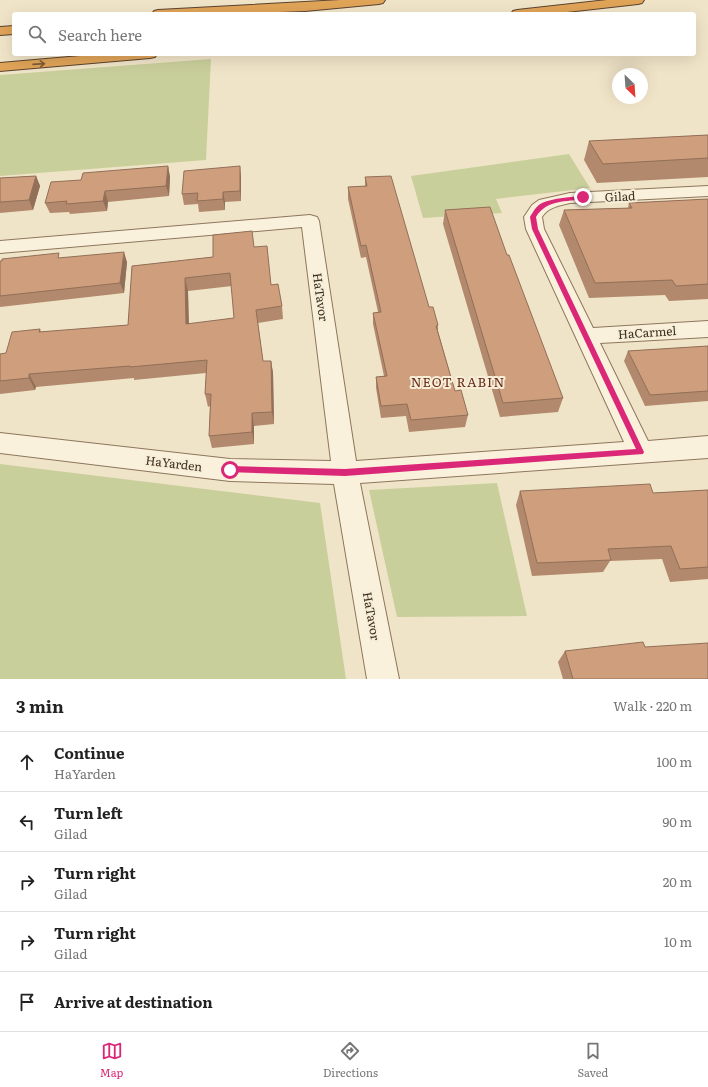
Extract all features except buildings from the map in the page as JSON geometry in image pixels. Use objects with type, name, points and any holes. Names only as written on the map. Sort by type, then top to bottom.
[{"type":"highway","points":[[246,12],[379,0]]},
{"type":"highway","points":[[533,12],[638,0]]},
{"type":"highway","points":[[194,12],[319,5]]},
{"type":"highway","points":[[0,21],[12,21]]},
{"type":"highway","points":[[0,31],[12,30]]},
{"type":"highway","points":[[0,67],[127,56]]},
{"type":"street","name":"Gilad","points":[[641,452],[535,229],[533,217],[538,209],[545,204],[570,198],[708,191]]},
{"type":"street","name":"HaTavor","points":[[0,247],[310,221],[345,473],[384,679]]},
{"type":"street","name":"HaCarmel","points":[[586,336],[708,329]]},
{"type":"street","name":"HaYarden","points":[[0,443],[230,470],[345,473],[708,447]]},
{"type":"green space","points":[[211,59],[206,160],[0,176],[0,75]]},
{"type":"green space","points":[[569,154],[590,188],[496,199],[502,213],[423,218],[411,176]]},
{"type":"green space","points":[[0,464],[320,503],[346,679],[0,679]]},
{"type":"green space","points":[[497,483],[527,616],[397,617],[369,490]]},
{"type":"district","name":"NEOT RABIN","points":[[458,381]]},
{"type":"route","points":[[230,470],[345,473],[641,452],[535,229],[533,217],[538,209],[545,204],[570,198],[583,197]]}]
